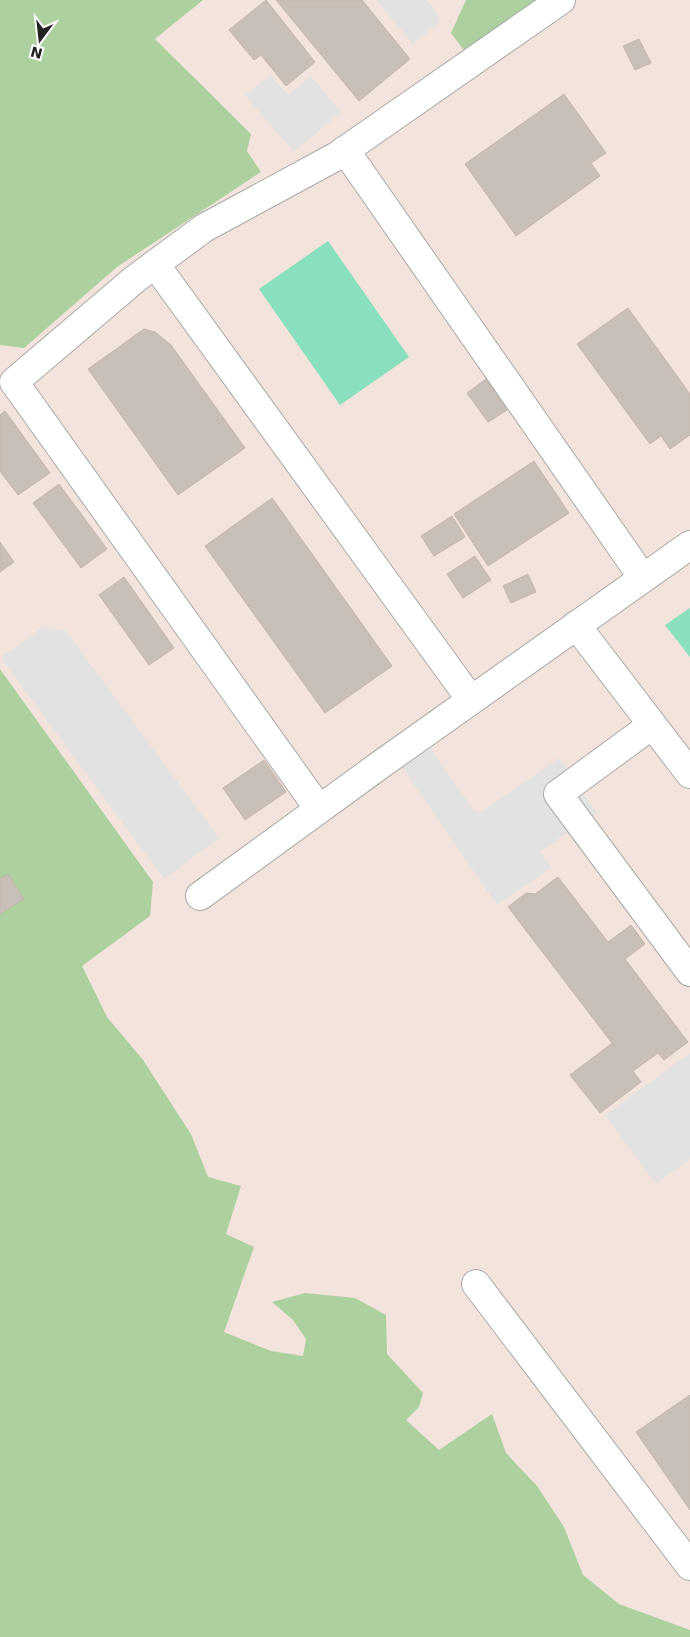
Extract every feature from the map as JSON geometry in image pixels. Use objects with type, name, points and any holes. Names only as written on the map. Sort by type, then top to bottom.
[{"type":"lane","points":[[319,809],[14,382],[135,279],[204,228],[345,150],[561,0]]},
{"type":"lane","points":[[345,150],[643,578]]},
{"type":"lane","points":[[156,264],[471,700]]},
{"type":"lane","points":[[200,896],[471,700],[690,545]]},
{"type":"lane","points":[[576,625],[690,774]]},
{"type":"lane","points":[[652,725],[558,794],[690,972]]},
{"type":"lane","points":[[476,1284],[690,1566]]},
{"type":"shaded area","points":[[0,0],[690,0],[690,1637],[328,1637],[0,1223]]},
{"type":"shaded area","points":[[376,0],[426,0],[435,10],[440,22],[413,44]]},
{"type":"shaded area","points":[[270,75],[288,95],[311,76],[341,112],[294,152],[245,95]]},
{"type":"shaded area","points":[[43,627],[65,630],[219,838],[164,879],[1,658]]},
{"type":"shaded area","points":[[430,748],[474,811],[481,812],[559,758],[597,813],[540,851],[551,868],[497,905],[402,767]]},
{"type":"shaded area","points":[[690,1053],[690,1159],[656,1184],[605,1115]]},
{"type":"green space","points":[[0,0],[203,0],[155,39],[251,134],[247,151],[261,172],[117,267],[24,348],[0,345]]},
{"type":"green space","points":[[466,0],[542,0],[466,53],[451,33]]},
{"type":"green space","points":[[328,241],[409,357],[340,405],[259,289]]},
{"type":"green space","points":[[690,608],[690,657],[665,625]]},
{"type":"green space","points":[[0,669],[153,882],[150,916],[82,966],[107,1017],[143,1060],[191,1134],[208,1177],[241,1186],[226,1234],[254,1247],[224,1332],[271,1351],[303,1356],[306,1339],[293,1320],[272,1302],[305,1293],[355,1298],[386,1315],[387,1354],[423,1393],[419,1407],[406,1420],[439,1450],[492,1414],[506,1453],[537,1486],[564,1527],[583,1575],[619,1604],[690,1630],[690,1637],[0,1637]]},
{"type":"building","points":[[266,0],[315,62],[286,86],[261,55],[254,60],[229,30]]},
{"type":"building","points":[[276,0],[362,0],[410,59],[359,101]]},
{"type":"building","points":[[639,39],[651,63],[635,70],[623,46]]},
{"type":"building","points":[[564,94],[606,153],[591,163],[600,176],[516,236],[465,164]]},
{"type":"building","points":[[628,308],[690,394],[690,435],[670,449],[661,436],[650,444],[577,344]]},
{"type":"building","points":[[144,329],[155,332],[171,345],[245,448],[178,495],[88,369]]},
{"type":"building","points":[[486,379],[507,410],[488,422],[467,393]]},
{"type":"building","points":[[5,411],[50,473],[18,495],[0,471],[0,415]]},
{"type":"building","points":[[534,461],[569,513],[488,566],[454,514]]},
{"type":"building","points":[[59,484],[107,549],[81,568],[33,503]]},
{"type":"building","points":[[272,498],[392,666],[325,713],[205,546]]},
{"type":"building","points":[[452,516],[465,537],[434,556],[421,536]]},
{"type":"building","points":[[0,542],[14,562],[0,572]]},
{"type":"building","points":[[475,556],[491,580],[463,598],[447,574]]},
{"type":"building","points":[[528,574],[536,592],[511,603],[503,586]]},
{"type":"building","points":[[124,577],[174,648],[149,665],[99,595]]},
{"type":"building","points":[[264,760],[286,792],[245,820],[223,788]]},
{"type":"building","points":[[8,874],[24,899],[0,914],[0,879]]},
{"type":"building","points":[[558,877],[608,942],[631,925],[645,944],[625,959],[688,1042],[664,1060],[658,1053],[633,1071],[641,1082],[600,1113],[570,1075],[611,1044],[615,1047],[508,907],[526,893],[535,894]]},
{"type":"building","points":[[690,1395],[690,1510],[636,1432]]}]
